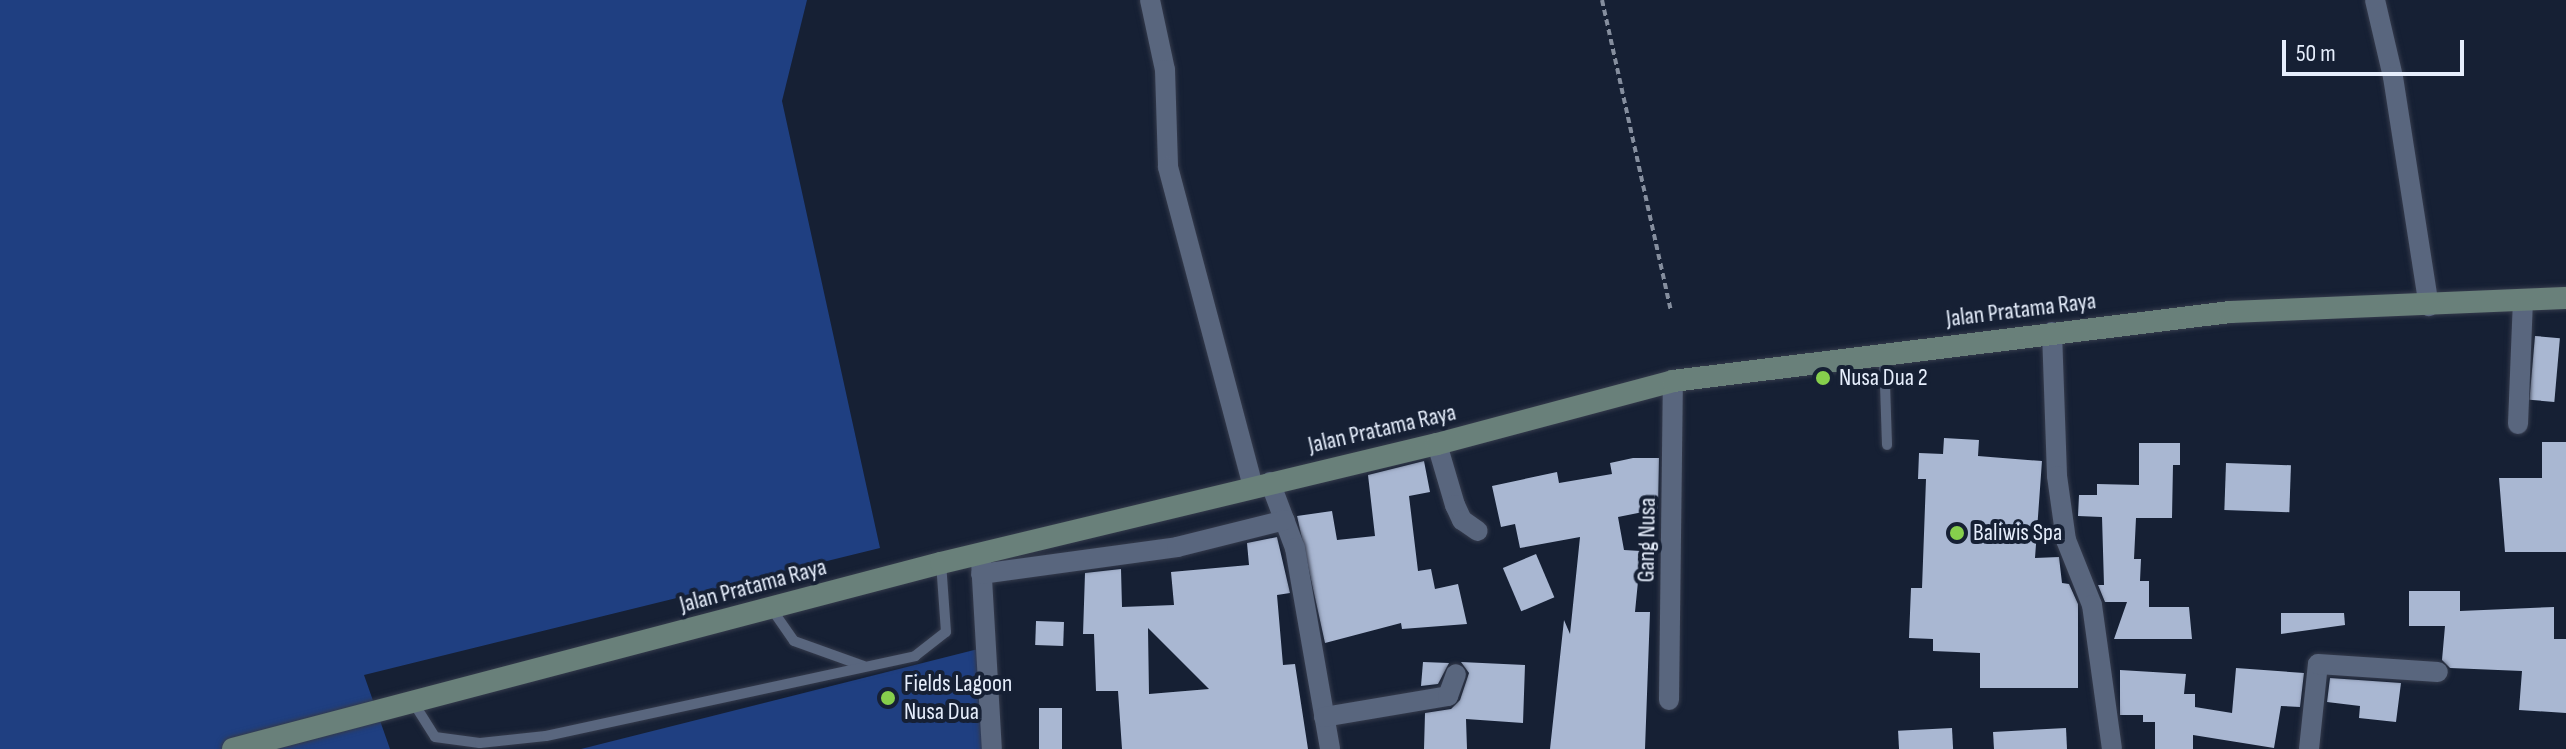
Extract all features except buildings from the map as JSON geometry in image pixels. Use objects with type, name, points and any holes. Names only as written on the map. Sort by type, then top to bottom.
[{"type":"main road","name":"Jalan Pratama Raya","points":[[233,749],[941,563],[981,563],[1262,484],[1437,444],[1673,381],[1884,352],[2230,312],[2566,298]]},
{"type":"street","points":[[1150,0],[1165,70],[1168,167],[1262,484],[1285,520],[1295,548],[1330,749]]},
{"type":"street","points":[[2375,0],[2393,77],[2429,306]]},
{"type":"street","points":[[2518,424],[2523,302]]},
{"type":"street","points":[[2052,332],[2057,476],[2066,540],[2092,605],[2112,749]]},
{"type":"street","name":"Gang Nusa","points":[[1669,700],[1673,381]]},
{"type":"street","points":[[1437,444],[1462,520],[1478,531]]},
{"type":"street","points":[[992,749],[981,563],[1177,547],[1285,520]]},
{"type":"street","points":[[2309,749],[2318,664],[2438,672]]},
{"type":"street","points":[[1324,717],[1448,696],[1456,674]]},
{"type":"lane","points":[[1884,352],[1887,445]]},
{"type":"lane","points":[[413,702],[435,737],[480,743],[546,736],[915,656],[946,632],[941,563]]},
{"type":"lane","points":[[771,608],[794,641],[866,666]]},
{"type":"path","points":[[1602,0],[1671,310]]},
{"type":"shaded area","points":[[0,0],[807,0],[782,101],[880,548],[364,675],[390,749],[0,749]]},
{"type":"shaded area","name":"Fields Lagoon Nusa Dua","points":[[990,646],[992,749],[581,749]]},
{"type":"place","name":"Nusa Dua 2","points":[[1823,378]]},
{"type":"place","name":"Baliwis Spa","points":[[1957,533]]},
{"type":"place","name":"Fields Lagoon Nusa Dua","points":[[888,698]]}]
